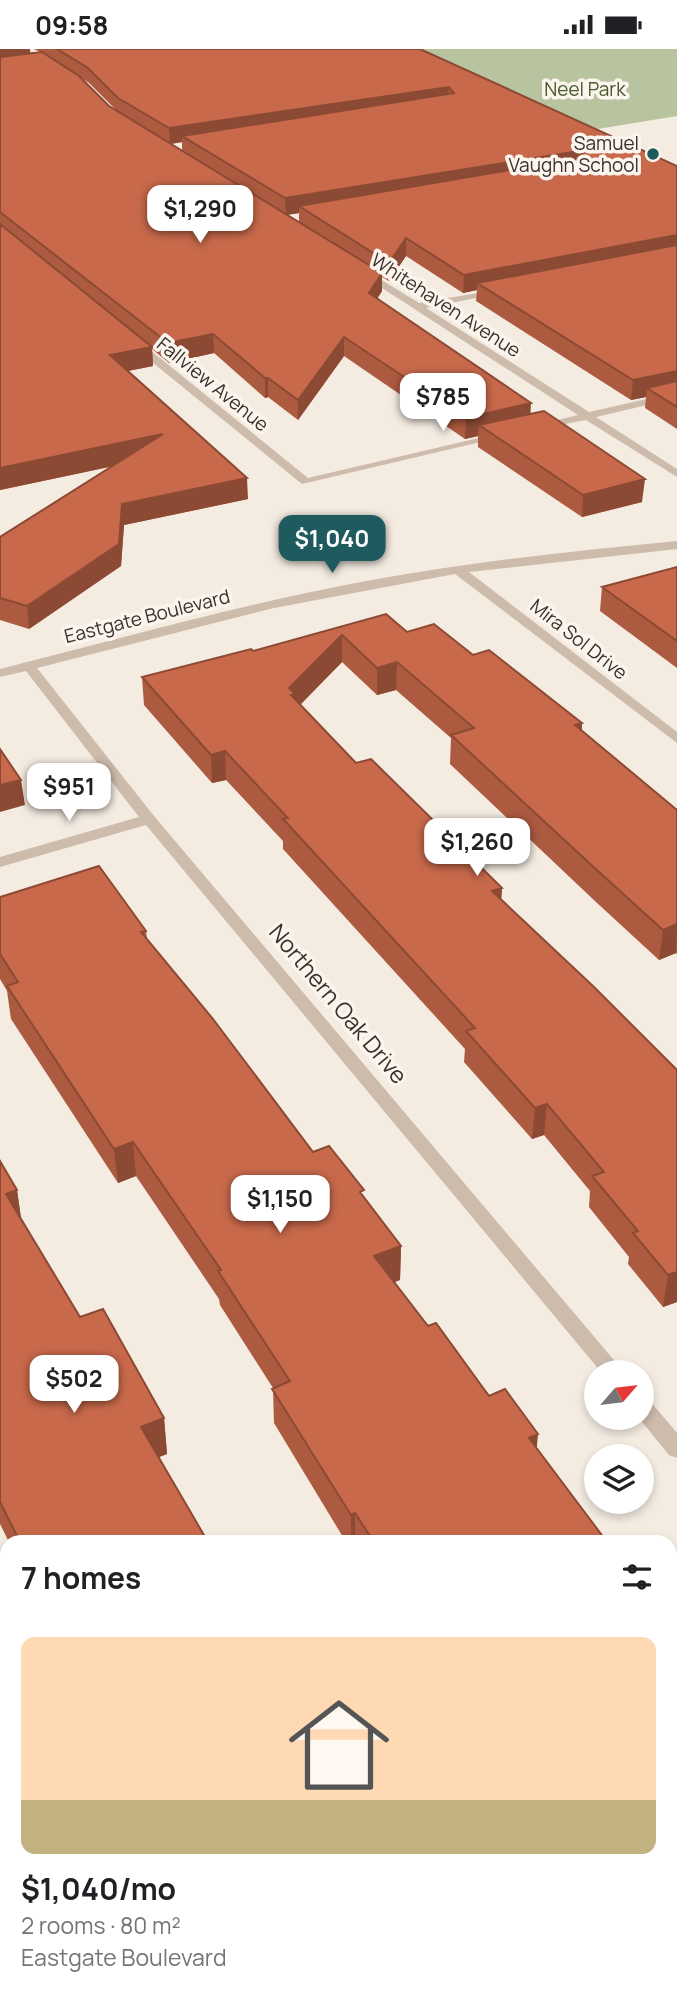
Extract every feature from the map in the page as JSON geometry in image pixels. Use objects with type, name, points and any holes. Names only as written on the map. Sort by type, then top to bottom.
[{"type":"street","name":"Whitehaven Avenue","points":[[350,264],[677,474]]},
{"type":"street","points":[[416,307],[512,288]]},
{"type":"street","name":"Fallview Avenue","points":[[127,336],[306,482],[506,435]]},
{"type":"street","points":[[520,432],[677,395]]},
{"type":"street","name":"Eastgate Boulevard","points":[[0,673],[279,603],[457,570],[576,554],[677,545]]},
{"type":"street","name":"Mira Sol Drive","points":[[457,570],[677,739]]},
{"type":"street","name":"Northern Oak Drive","points":[[29,666],[149,819],[603,1360]]},
{"type":"street","points":[[0,862],[149,819]]},
{"type":"street","points":[[654,1421],[677,1449]]},
{"type":"green space","name":"Neel Park","points":[[394,49],[677,49],[677,116],[579,132]]},
{"type":"building","points":[[57,49],[420,49],[677,166],[677,235],[464,275],[406,238],[389,263],[299,206],[581,158],[585,150],[285,198],[182,136],[454,93],[449,87],[169,128],[118,98],[88,68]]},
{"type":"building","points":[[42,52],[79,76],[109,106],[382,273],[369,293],[531,403],[466,418],[344,337],[298,400],[265,378],[213,334],[168,343],[0,212],[0,57]]},
{"type":"building","points":[[0,224],[152,347],[110,355],[247,478],[122,504],[119,544],[27,606],[0,598],[0,537],[163,434],[0,468]]},
{"type":"building","points":[[677,245],[677,371],[633,380],[477,283]]},
{"type":"building","points":[[677,381],[677,407],[647,388]]},
{"type":"building","points":[[544,411],[645,479],[583,495],[479,425]]},
{"type":"building","points":[[677,567],[677,641],[602,587]]},
{"type":"building","points":[[386,614],[407,632],[434,624],[473,655],[489,650],[582,723],[575,725],[677,810],[677,924],[663,930],[451,735],[474,728],[397,662],[377,668],[342,635],[289,688],[295,694],[291,695],[356,763],[371,759],[502,888],[492,891],[677,1070],[677,1272],[668,1275],[633,1233],[638,1231],[592,1176],[604,1172],[547,1104],[535,1108],[466,1031],[475,1028],[283,819],[288,818],[225,751],[211,755],[142,677],[251,649],[253,651]]},
{"type":"building","points":[[0,749],[21,780],[0,785]]},
{"type":"building","points":[[99,866],[146,931],[141,932],[213,1019],[313,1152],[329,1146],[364,1190],[360,1192],[401,1246],[374,1256],[428,1326],[436,1323],[489,1396],[505,1389],[538,1434],[529,1438],[602,1535],[369,1535],[355,1513],[351,1515],[272,1389],[290,1381],[218,1271],[221,1270],[133,1142],[114,1149],[7,986],[18,982],[0,954],[0,897]]},
{"type":"building","points":[[0,1161],[17,1190],[6,1194],[80,1317],[103,1309],[164,1418],[141,1427],[204,1535],[16,1535],[0,1502]]},
{"type":"place","name":"Samuel Vaughn School","points":[[653,154]]}]
